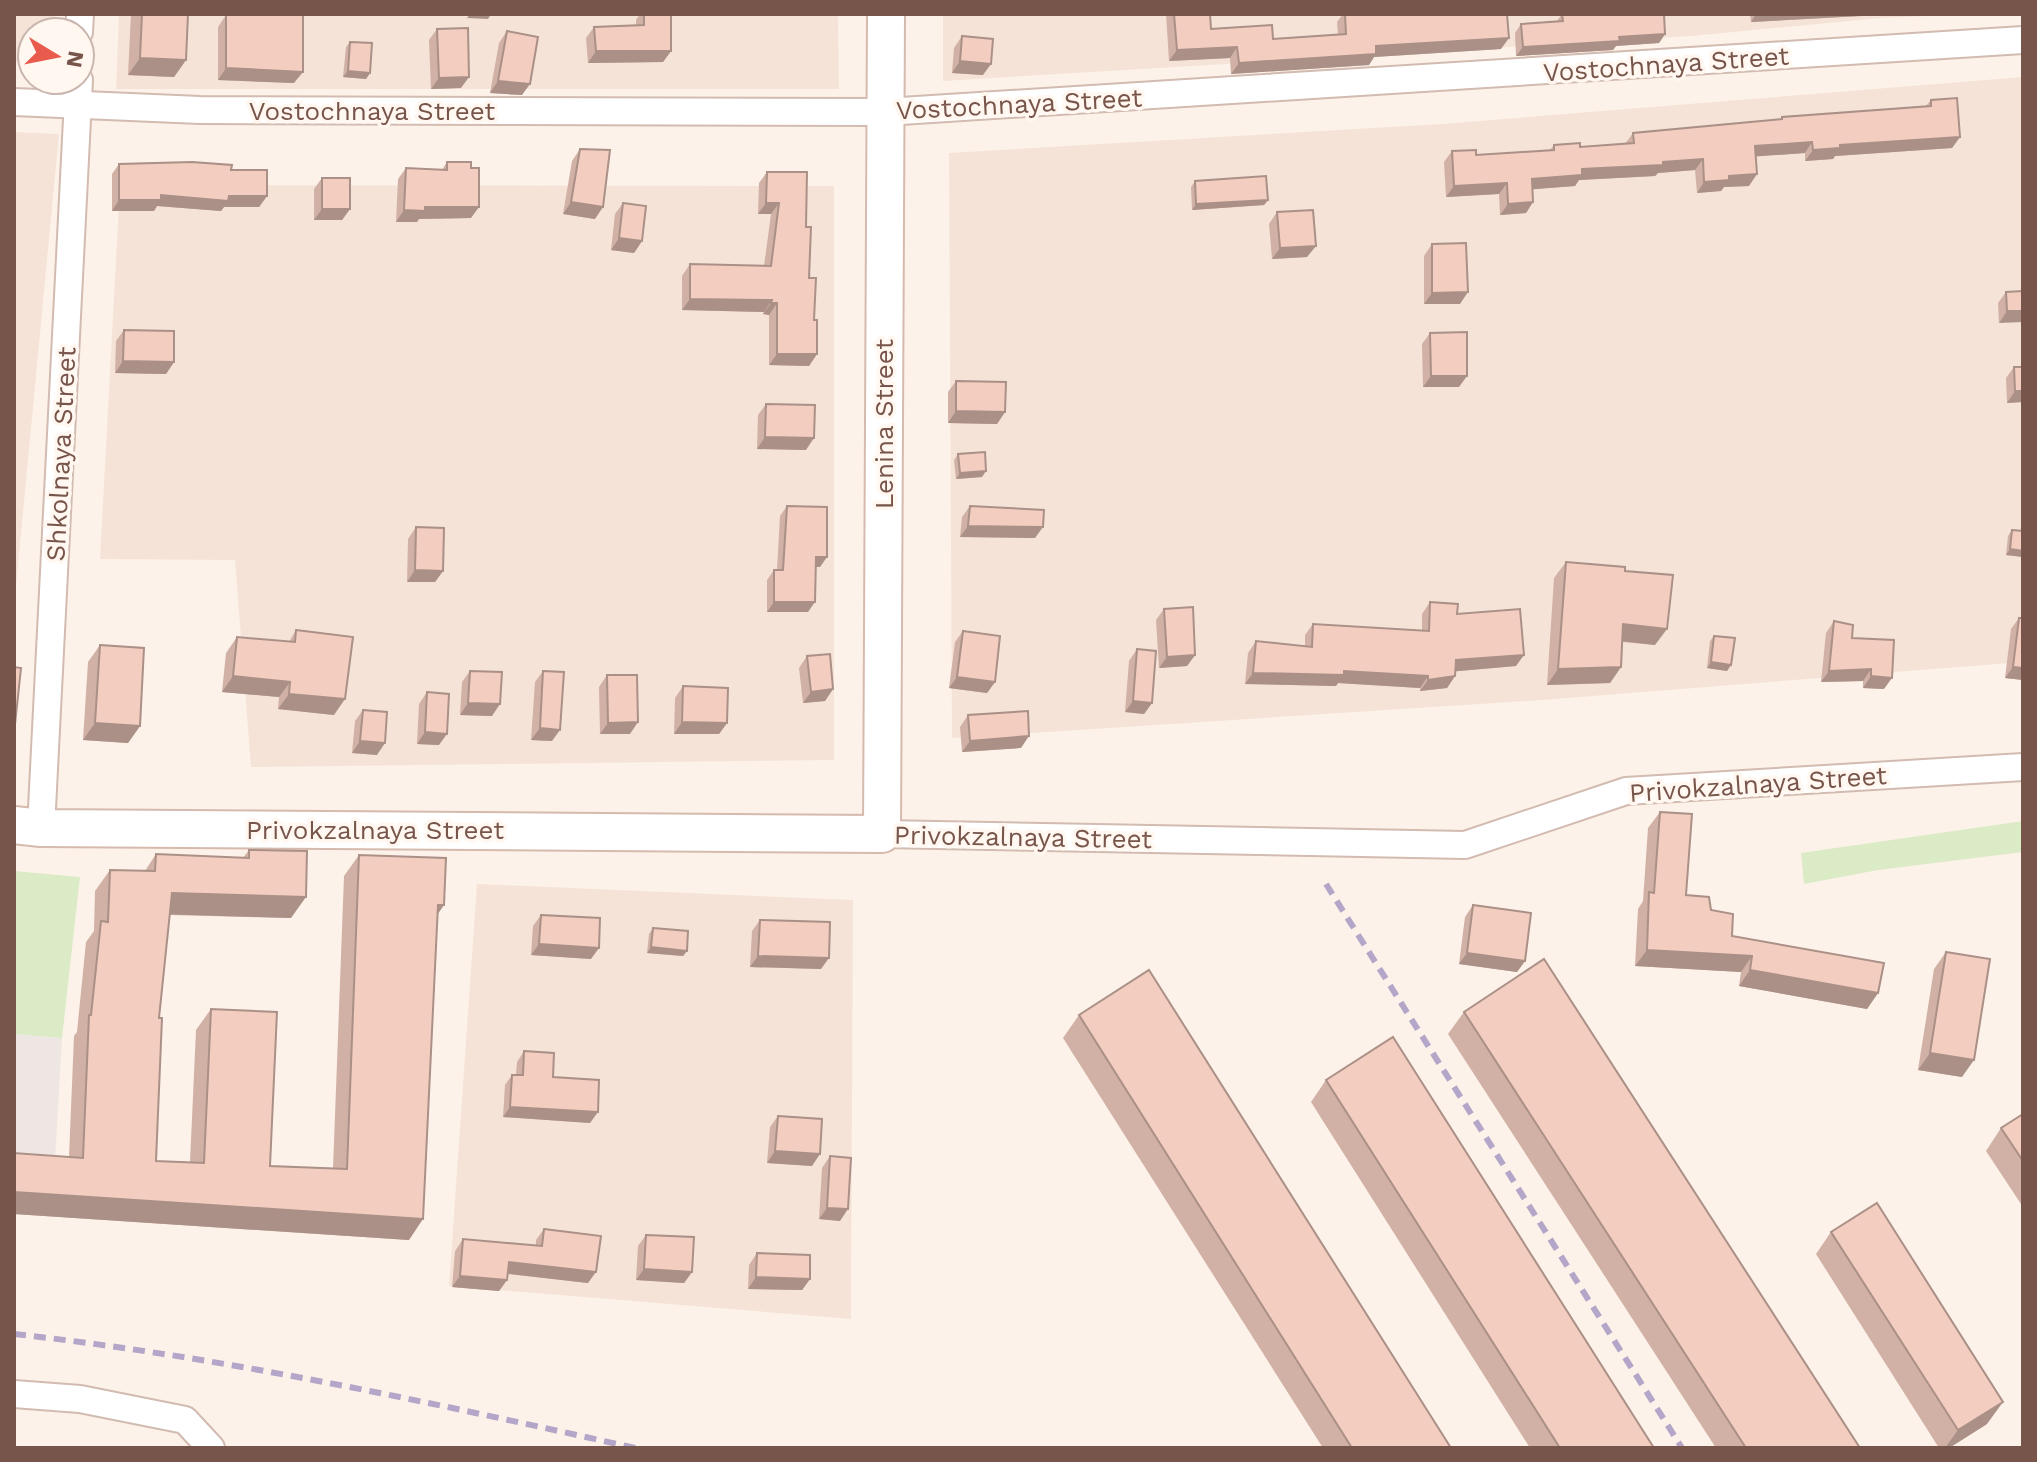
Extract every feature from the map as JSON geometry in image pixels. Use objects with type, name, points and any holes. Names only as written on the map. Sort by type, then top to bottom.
[{"type":"street","name":"Lenina Street","points":[[882,834],[886,14]]},
{"type":"street","name":"Vostochnaya Street","points":[[96,95],[200,110],[885,112],[2023,40]]},
{"type":"street","name":"Vostochnaya Street","points":[[14,102],[57,96]]},
{"type":"street","name":"Shkolnaya Street","points":[[28,826],[79,96]]},
{"type":"street","name":"Privokzalnaya Street","points":[[28,826],[882,834],[1465,845],[1626,791],[2023,767]]},
{"type":"street","points":[[14,1394],[80,1399],[185,1420],[211,1448]]},
{"type":"shaded area","points":[[14,14],[55,14],[16,16],[14,62]]},
{"type":"shaded area","points":[[119,14],[838,14],[839,89],[116,89]]},
{"type":"shaded area","points":[[943,14],[1976,14],[1881,18],[1692,36],[943,81]]},
{"type":"shaded area","points":[[2023,77],[2023,662],[1542,700],[952,738],[949,153],[1442,124]]},
{"type":"shaded area","points":[[14,132],[59,134],[14,607]]},
{"type":"shaded area","points":[[120,185],[834,186],[834,760],[251,767],[235,560],[100,559]]},
{"type":"shaded area","points":[[477,884],[853,900],[851,1319],[449,1286]]},
{"type":"shaded area","points":[[14,1034],[62,1038],[54,1178],[14,1213]]},
{"type":"green space","points":[[2023,821],[2023,852],[1878,870],[1804,884],[1801,853]]},
{"type":"green space","points":[[14,871],[80,877],[62,1038],[14,1034]]},
{"type":"building","points":[[142,14],[188,14],[186,60],[140,58]]},
{"type":"building","points":[[303,14],[303,72],[226,68],[226,15]]},
{"type":"building","points":[[644,14],[671,14],[671,51],[596,51],[594,27],[644,25]]},
{"type":"building","points":[[1174,14],[1210,14],[1211,29],[1272,25],[1273,39],[1346,34],[1345,14],[1507,14],[1509,38],[1376,46],[1376,54],[1239,63],[1237,47],[1177,50]]},
{"type":"building","points":[[1562,14],[1664,14],[1665,34],[1619,37],[1620,41],[1523,47],[1521,24],[1563,21]]},
{"type":"building","points":[[468,28],[469,77],[439,78],[437,29]]},
{"type":"building","points":[[507,31],[538,37],[530,84],[498,81]]},
{"type":"building","points":[[962,36],[993,39],[991,64],[960,61]]},
{"type":"building","points":[[350,42],[372,43],[370,73],[348,71]]},
{"type":"building","points":[[1957,98],[1960,137],[1840,145],[1840,148],[1813,150],[1812,142],[1755,146],[1757,174],[1729,176],[1729,180],[1704,182],[1703,159],[1663,162],[1663,165],[1582,169],[1582,175],[1532,179],[1533,202],[1508,204],[1507,183],[1454,186],[1452,151],[1476,150],[1476,155],[1554,150],[1554,145],[1580,143],[1580,147],[1634,143],[1633,133],[1782,117],[1931,106],[1931,100]]},
{"type":"building","points":[[580,149],[610,150],[603,207],[571,202]]},
{"type":"building","points":[[192,162],[232,165],[231,170],[267,170],[267,196],[229,196],[228,201],[161,195],[161,200],[119,200],[119,164]]},
{"type":"building","points":[[447,162],[471,162],[471,168],[479,168],[479,207],[404,210],[406,168],[447,170]]},
{"type":"building","points":[[767,172],[807,172],[806,227],[811,227],[809,278],[816,278],[814,320],[817,320],[817,354],[777,354],[777,303],[771,303],[772,300],[690,299],[690,264],[771,266],[779,203],[766,203]]},
{"type":"building","points":[[1266,176],[1268,200],[1196,204],[1195,181]]},
{"type":"building","points":[[322,178],[350,178],[350,209],[322,209]]},
{"type":"building","points":[[623,203],[646,206],[642,241],[619,238]]},
{"type":"building","points":[[1313,210],[1316,246],[1280,248],[1277,212]]},
{"type":"building","points":[[1466,243],[1468,292],[1432,293],[1432,244]]},
{"type":"building","points":[[2023,291],[2023,311],[2007,311],[2006,292]]},
{"type":"building","points":[[124,330],[174,331],[174,362],[123,361]]},
{"type":"building","points":[[1467,332],[1467,376],[1431,376],[1430,333]]},
{"type":"building","points":[[2014,367],[2023,367],[2023,391],[2015,391]]},
{"type":"building","points":[[956,381],[1006,382],[1005,412],[956,411]]},
{"type":"building","points":[[766,404],[815,405],[814,438],[765,437]]},
{"type":"building","points":[[985,452],[986,471],[960,473],[958,454]]},
{"type":"building","points":[[787,506],[827,507],[827,557],[816,557],[815,602],[774,602],[774,570],[783,570]]},
{"type":"building","points":[[970,506],[1044,510],[1043,527],[968,526]]},
{"type":"building","points":[[416,527],[444,528],[443,571],[415,570]]},
{"type":"building","points":[[2012,530],[2023,531],[2023,551],[2010,549]]},
{"type":"building","points":[[1566,562],[1673,575],[1667,629],[1623,624],[1621,667],[1558,669]]},
{"type":"building","points":[[1430,602],[1458,604],[1457,614],[1520,609],[1524,655],[1456,660],[1455,676],[1428,680],[1428,676],[1344,671],[1344,675],[1253,673],[1256,641],[1312,647],[1313,624],[1429,631]]},
{"type":"building","points":[[1193,607],[1195,655],[1167,657],[1164,609]]},
{"type":"building","points":[[2019,618],[2023,618],[2023,668],[2013,667]]},
{"type":"building","points":[[1834,621],[1853,625],[1852,638],[1894,640],[1892,678],[1871,676],[1871,669],[1829,671]]},
{"type":"building","points":[[296,630],[353,637],[345,699],[289,694],[290,682],[233,676],[237,637],[295,642]]},
{"type":"building","points":[[963,631],[1000,636],[995,682],[957,677]]},
{"type":"building","points":[[1714,636],[1735,638],[1731,665],[1711,662]]},
{"type":"building","points":[[100,645],[144,648],[140,726],[95,723]]},
{"type":"building","points":[[1137,649],[1156,651],[1152,703],[1133,701]]},
{"type":"building","points":[[830,654],[833,689],[811,692],[807,656]]},
{"type":"building","points":[[14,667],[21,668],[14,734]]},
{"type":"building","points":[[470,671],[502,672],[500,704],[468,703]]},
{"type":"building","points":[[543,671],[564,672],[560,730],[540,728]]},
{"type":"building","points":[[607,675],[637,675],[638,722],[608,723]]},
{"type":"building","points":[[683,686],[728,688],[727,723],[682,722]]},
{"type":"building","points":[[427,692],[449,694],[447,734],[425,732]]},
{"type":"building","points":[[363,710],[387,712],[385,743],[360,741]]},
{"type":"building","points":[[1028,711],[1029,736],[970,741],[968,715]]},
{"type":"building","points":[[1660,812],[1692,814],[1686,895],[1709,897],[1711,910],[1733,914],[1732,936],[1884,963],[1878,993],[1750,970],[1752,956],[1647,950],[1649,892],[1654,893]]},
{"type":"building","points":[[249,850],[307,851],[306,897],[172,893],[159,1018],[162,1018],[156,1161],[204,1163],[211,1009],[277,1012],[270,1166],[347,1169],[359,855],[446,858],[444,905],[438,905],[423,1219],[14,1192],[14,1153],[83,1158],[89,1015],[101,921],[108,922],[110,870],[155,871],[156,854],[249,858]]},
{"type":"building","points":[[1473,905],[1531,913],[1525,961],[1467,953]]},
{"type":"building","points":[[541,915],[600,918],[599,948],[539,944]]},
{"type":"building","points":[[760,920],[830,922],[829,958],[758,956]]},
{"type":"building","points":[[653,928],[688,931],[687,951],[651,947]]},
{"type":"building","points":[[1946,952],[1990,959],[1974,1060],[1930,1053]]},
{"type":"building","points":[[1544,959],[1860,1448],[1746,1448],[1464,1012]]},
{"type":"building","points":[[1149,970],[1451,1448],[1352,1448],[1079,1015]]},
{"type":"building","points":[[1393,1037],[1654,1448],[1560,1448],[1326,1080]]},
{"type":"building","points":[[524,1051],[554,1053],[553,1077],[599,1080],[598,1112],[510,1107],[512,1075],[523,1075]]},
{"type":"building","points":[[2023,1114],[2023,1161],[2001,1128]]},
{"type":"building","points":[[778,1116],[822,1119],[820,1154],[775,1151]]},
{"type":"building","points":[[830,1156],[851,1158],[848,1209],[827,1208]]},
{"type":"building","points":[[1877,1203],[2003,1402],[1958,1430],[1831,1232]]},
{"type":"building","points":[[544,1229],[601,1236],[596,1272],[509,1262],[507,1280],[460,1276],[463,1239],[542,1246]]},
{"type":"building","points":[[646,1235],[694,1237],[692,1272],[644,1269]]},
{"type":"building","points":[[757,1253],[810,1255],[810,1279],[756,1277]]},
{"type":"railway","points":[[1326,884],[1682,1448]]},
{"type":"railway","points":[[14,1334],[248,1368],[635,1448]]}]
